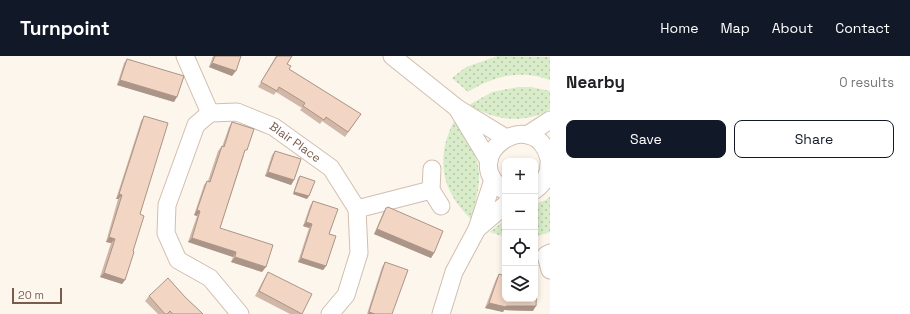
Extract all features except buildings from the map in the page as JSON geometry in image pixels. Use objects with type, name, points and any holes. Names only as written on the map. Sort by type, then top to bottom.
[{"type":"street","points":[[184,56],[210,113],[196,125],[167,205],[166,234],[178,260],[210,278],[240,314]]},
{"type":"street","points":[[392,56],[457,108],[506,138]]},
{"type":"street","points":[[457,108],[489,161]]},
{"type":"street","name":"Blair Place","points":[[210,113],[237,112],[274,127],[331,168],[357,209],[359,253],[346,295],[330,314]]},
{"type":"street","points":[[527,135],[550,120]]},
{"type":"street","points":[[441,314],[454,272],[499,185],[490,170],[489,161],[492,152],[498,144],[512,135],[527,135],[543,145],[549,151],[549,170],[546,179],[538,187]]},
{"type":"street","points":[[432,169],[431,190],[441,206]]},
{"type":"street","points":[[357,209],[431,190]]},
{"type":"street","points":[[477,229],[502,207]]},
{"type":"green space","points":[[498,56],[550,57],[550,80],[529,75],[508,76],[487,82],[468,92],[452,78],[466,67]]},
{"type":"green space","points":[[518,87],[531,87],[550,91],[550,109],[530,117],[509,119],[489,114],[469,105],[492,92]]},
{"type":"green space","points":[[454,121],[471,145],[476,156],[478,167],[478,191],[471,219],[453,197],[447,185],[444,173],[444,148]]},
{"type":"green space","points":[[550,196],[550,232],[538,236],[538,203],[546,200]]},
{"type":"green space","points":[[502,222],[502,236],[490,232]]}]
